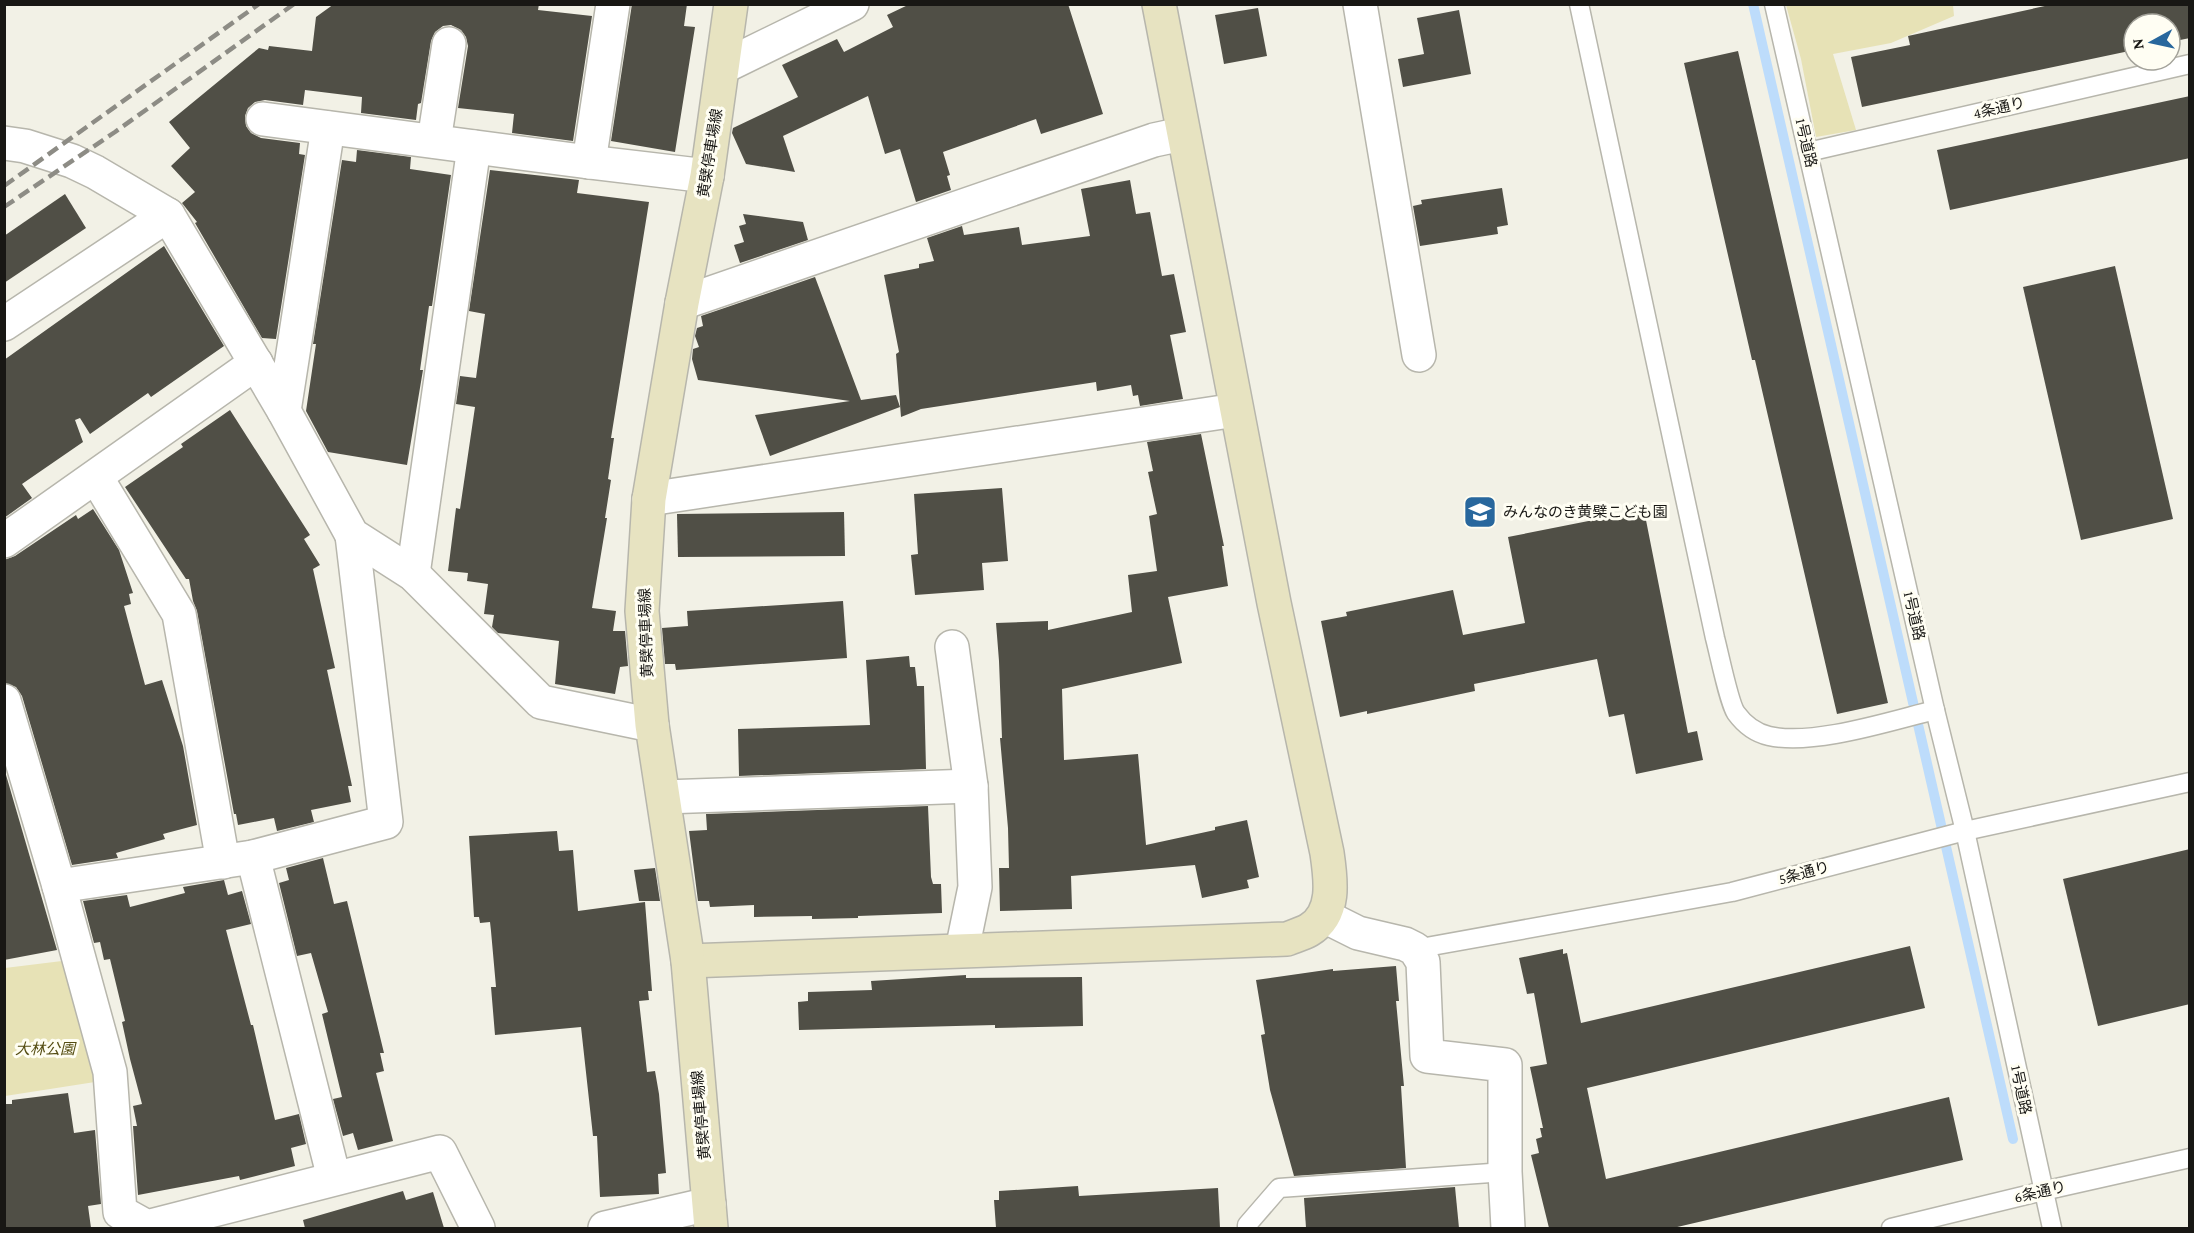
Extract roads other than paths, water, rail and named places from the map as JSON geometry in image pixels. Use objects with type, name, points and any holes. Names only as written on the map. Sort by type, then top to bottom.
[{"type":"street","points":[[589,162],[614,4]]},
{"type":"street","name":"黄檗停車場線","points":[[710,1216],[688,961],[664,796],[651,725],[642,611],[649,499],[682,303],[707,176],[731,4]]},
{"type":"street","points":[[723,67],[852,4]]},
{"type":"street","points":[[688,961],[1287,939],[1310,930],[1324,916],[1332,885],[1327,853],[1274,603],[1182,134],[1159,4]]},
{"type":"street","points":[[1360,4],[1419,355]]},
{"type":"street","points":[[434,141],[448,44]]},
{"type":"street","points":[[262,119],[707,176]]},
{"type":"street","points":[[284,411],[328,128]]},
{"type":"street","points":[[682,303],[1154,140],[1182,134]]},
{"type":"street","points":[[4,143],[25,146],[72,161],[168,215],[284,411],[352,535],[386,822],[238,859],[59,886]]},
{"type":"street","points":[[413,574],[474,147]]},
{"type":"street","points":[[4,324],[168,215]]},
{"type":"street","points":[[4,541],[256,363]]},
{"type":"street","points":[[649,499],[1236,410]]},
{"type":"street","points":[[96,477],[179,614],[238,859],[334,1178]]},
{"type":"street","points":[[352,535],[413,574],[541,702],[651,725]]},
{"type":"street","points":[[952,647],[971,786],[975,887],[962,950]]},
{"type":"street","points":[[4,701],[13,759],[59,886],[110,1072],[120,1212],[147,1227],[440,1152],[478,1228]]},
{"type":"street","points":[[664,796],[971,786]]},
{"type":"street","points":[[1324,916],[1358,933],[1405,944],[1415,949],[1423,962],[1427,1056],[1505,1065],[1505,1172],[1508,1228]]},
{"type":"street","points":[[605,1228],[710,1216]]},
{"type":"lane","points":[[1579,4],[1712,627],[1734,711],[1752,729],[1769,736],[1799,738],[1832,734],[1933,711]]},
{"type":"lane","name":"1号道路","points":[[1774,4],[2052,1228]]},
{"type":"lane","name":"4条通り","points":[[1808,152],[2190,64]]},
{"type":"lane","name":"5条通り","points":[[1415,949],[1732,892],[1928,840],[2190,783]]},
{"type":"lane","name":"6条通り","points":[[1891,1228],[2190,1158]]},
{"type":"lane","points":[[1247,1228],[1247,1225],[1279,1188],[1505,1172]]},
{"type":"waterway","points":[[1753,4],[2013,1139]]},
{"type":"railway","points":[[4,186],[259,4]]},
{"type":"railway","points":[[4,207],[115,132],[294,4]]},
{"type":"place","name":"みんなのき黄檗こども園","points":[[1480,512]]},
{"type":"park label","name":"大林公園","points":[[45,1049]]}]
